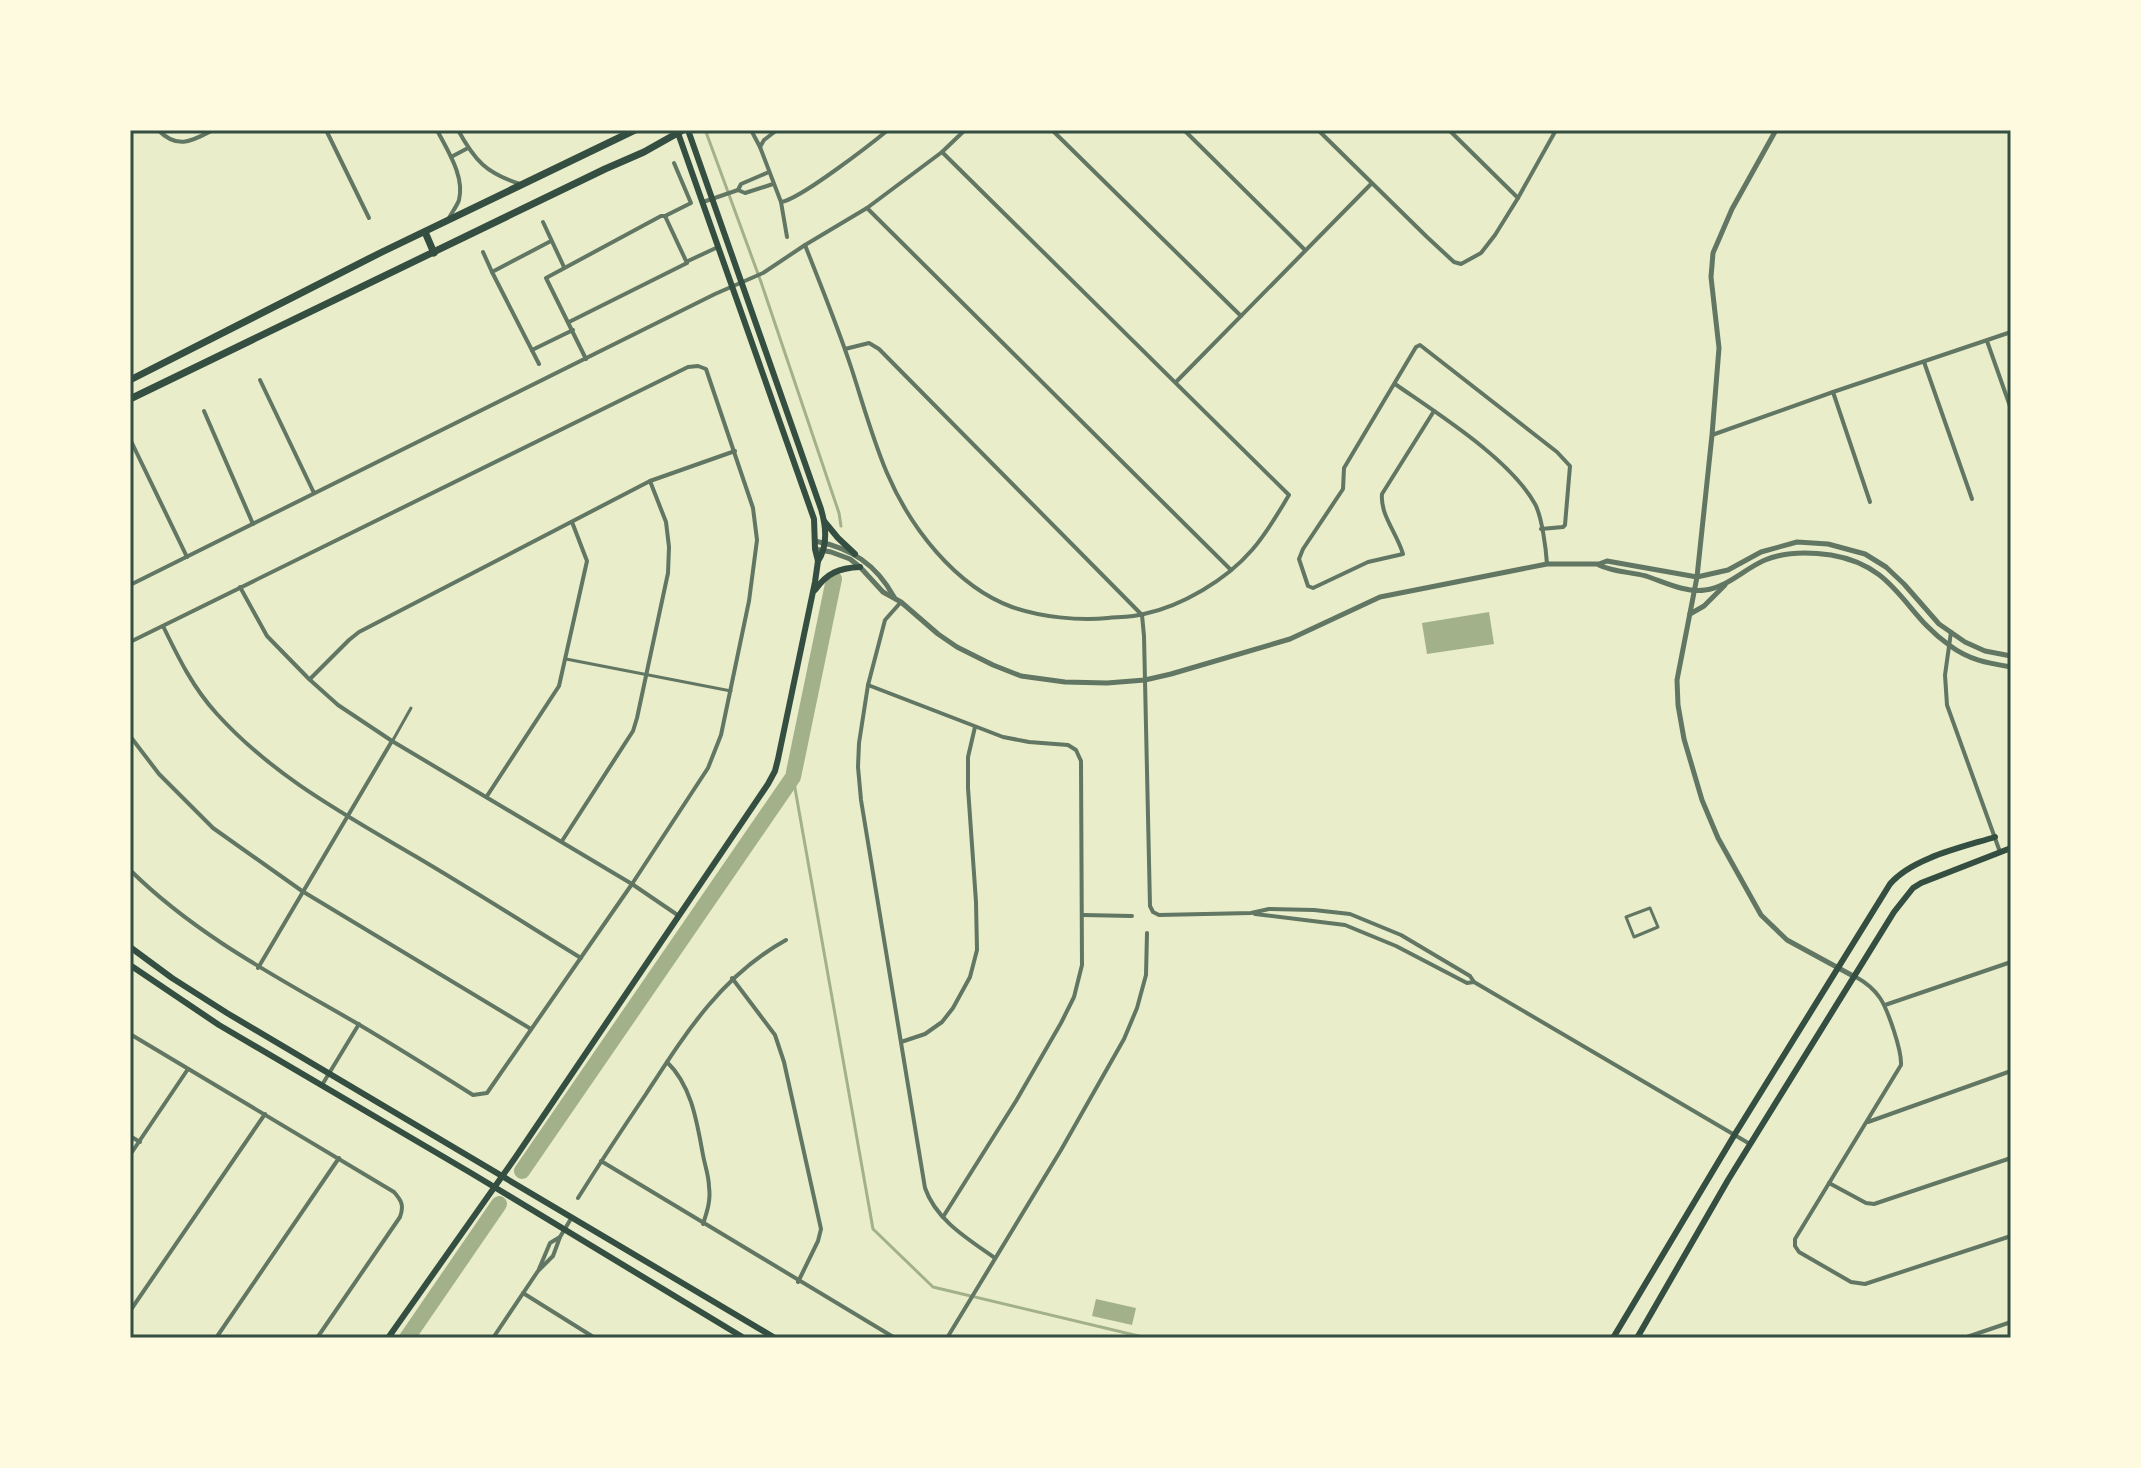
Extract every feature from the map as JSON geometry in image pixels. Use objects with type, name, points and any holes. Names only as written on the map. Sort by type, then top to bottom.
[{"type":"main road","points":[[130,380],[520,184],[635,130]]},
{"type":"main road","points":[[682,131],[713,199],[807,465],[824,521],[825,551],[818,561]]},
{"type":"main road","points":[[388,1338],[502,1176],[775,771],[818,561],[814,519],[703,203],[682,131]]},
{"type":"main road","points":[[130,399],[682,131]]},
{"type":"main road","points":[[425,232],[434,253]]},
{"type":"main road","points":[[824,521],[855,554]]},
{"type":"main road","points":[[813,593],[833,572],[860,567]]},
{"type":"main road","points":[[1613,1338],[1792,1040],[1898,874],[1945,853],[1995,837]]},
{"type":"main road","points":[[1637,1338],[1751,1144],[1894,912],[1913,888],[1921,883],[2011,848]]},
{"type":"main road","points":[[1878,902],[1894,912]]},
{"type":"main road","points":[[130,947],[183,985],[775,1338]]},
{"type":"main road","points":[[130,965],[219,1025],[494,1187],[562,1234],[744,1338]]},
{"type":"main road","points":[[1792,1040],[1810,1050]]},
{"type":"street","points":[[158,130],[172,140],[182,142],[213,130]]},
{"type":"street","points":[[326,130],[369,218]]},
{"type":"street","points":[[437,130],[451,157],[460,189],[458,201],[448,220]]},
{"type":"street","points":[[458,130],[486,169],[520,184]]},
{"type":"street","points":[[751,130],[781,202],[787,237]]},
{"type":"street","points":[[760,147],[777,130]]},
{"type":"street","points":[[781,202],[789,201],[888,130]]},
{"type":"street","points":[[130,585],[763,273],[867,208],[942,152],[965,130]]},
{"type":"street","points":[[1052,130],[1241,316]]},
{"type":"street","points":[[1184,130],[1305,250]]},
{"type":"street","points":[[1318,130],[1454,262],[1461,264],[1481,253],[1495,235],[1556,130]]},
{"type":"street","points":[[1449,130],[1518,198]]},
{"type":"street","points":[[1776,130],[1732,209],[1713,253],[1711,277],[1719,348],[1697,577],[1677,680],[1684,739],[1693,773],[1718,838],[1754,904],[1787,940],[1839,966],[1868,985],[1880,998],[1900,1050],[1901,1065],[1795,1239],[1795,1246],[1799,1252],[1851,1282],[1865,1284],[2011,1236]]},
{"type":"street","points":[[451,157],[468,148]]},
{"type":"street","points":[[805,245],[845,349],[887,473],[920,533],[960,575],[984,593],[1011,606],[1041,614],[1095,619],[1142,615],[1168,608],[1193,596],[1252,551],[1289,495],[942,152]]},
{"type":"street","points":[[586,359],[546,278],[691,203],[674,163]]},
{"type":"street","points":[[703,203],[737,190],[741,184],[769,172]]},
{"type":"street","points":[[1176,382],[1372,183]]},
{"type":"street","points":[[737,190],[745,193],[773,184]]},
{"type":"street","points":[[867,208],[1231,570]]},
{"type":"street","points":[[665,216],[688,261]]},
{"type":"street","points":[[543,222],[565,268]]},
{"type":"street","points":[[492,272],[551,241]]},
{"type":"street","points":[[569,322],[718,247]]},
{"type":"street","points":[[483,252],[539,364]]},
{"type":"street","points":[[532,350],[573,330]]},
{"type":"street","points":[[1712,435],[2011,332]]},
{"type":"street","points":[[1987,341],[2011,409]]},
{"type":"street","points":[[845,349],[869,343],[879,349],[1142,615],[1150,906],[1153,912],[1159,915],[1251,913],[1345,925],[1396,946],[1467,983],[1474,982]]},
{"type":"street","points":[[1434,411],[1382,494],[1384,512],[1399,538],[1403,554],[1368,562],[1310,588],[1299,559],[1303,549],[1343,489],[1344,468],[1420,345],[1557,452],[1570,466],[1566,522],[1563,527],[1541,529]]},
{"type":"street","points":[[1924,362],[1972,499]]},
{"type":"street","points":[[130,642],[688,367],[706,369],[753,508],[757,540],[749,601],[721,735],[708,768],[487,1093],[473,1095],[359,1024],[258,968],[201,931],[130,870]]},
{"type":"street","points":[[260,380],[314,494]]},
{"type":"street","points":[[1395,384],[1501,463],[1518,481],[1537,507],[1547,564]]},
{"type":"street","points":[[1833,392],[1870,502]]},
{"type":"street","points":[[204,411],[253,524]]},
{"type":"street","points":[[130,439],[187,557]]},
{"type":"street","points":[[309,679],[359,632],[650,481],[735,451]]},
{"type":"street","points":[[562,841],[633,731],[647,675],[668,573],[669,547],[666,522],[650,481]]},
{"type":"street","points":[[487,796],[559,686],[587,561],[572,522]]},
{"type":"street","points":[[815,541],[855,554],[889,586],[898,600]]},
{"type":"street","points":[[815,549],[844,557],[860,567],[883,592],[898,600],[957,647],[1021,676],[1065,682],[1145,680],[1290,639],[1380,597],[1547,564],[1599,564],[1607,561],[1697,577],[1728,570],[1761,552],[1797,542],[1828,544],[1865,554],[1886,567],[1927,612],[1951,632],[1985,651],[2011,656]]},
{"type":"street","points":[[1599,564],[1695,590],[1707,590],[1765,560],[1794,553],[1829,555],[1856,562],[1876,573],[1949,645],[1980,662],[2011,667]]},
{"type":"street","points":[[1690,614],[1704,606],[1729,581]]},
{"type":"street","points":[[240,587],[267,636],[338,705],[392,741],[632,884],[679,916]]},
{"type":"street","points":[[898,600],[885,620],[868,685],[859,743],[861,800],[925,1188],[930,1202],[943,1217],[963,1236],[995,1258]]},
{"type":"street","points":[[163,626],[193,683],[216,713],[256,753],[286,777],[581,958]]},
{"type":"street","points":[[1951,632],[1945,675],[1947,705],[2000,852]]},
{"type":"street","points":[[566,659],[731,691]]},
{"type":"street","points":[[868,685],[1003,737],[1068,745],[1076,750],[1081,761],[1082,965],[1074,997],[1016,1101],[943,1217]]},
{"type":"street","points":[[258,968],[411,708]]},
{"type":"street","points":[[901,1042],[925,1034],[942,1022],[970,977],[977,950],[968,773],[968,757],[975,727]]},
{"type":"street","points":[[130,736],[159,774],[213,828],[302,891],[531,1029]]},
{"type":"street","points":[[1650,908],[1658,927],[1634,937],[1626,917],[1650,908]]},
{"type":"street","points":[[1251,913],[1281,909],[1350,914],[1401,935],[1470,976],[1474,982],[1751,1144]]},
{"type":"street","points":[[1082,915],[1132,916]]},
{"type":"street","points":[[947,1338],[1124,1039],[1146,975],[1147,933]]},
{"type":"street","points":[[578,1198],[690,1028],[732,978],[763,953],[786,940]]},
{"type":"street","points":[[1883,1005],[2011,962]]},
{"type":"street","points":[[732,978],[775,1035],[784,1062],[821,1229],[798,1282]]},
{"type":"street","points":[[322,1085],[359,1024]]},
{"type":"street","points":[[130,1034],[339,1158],[401,1199],[404,1208],[400,1217],[317,1338]]},
{"type":"street","points":[[667,1062],[677,1071],[690,1098],[697,1123],[710,1187],[703,1224]]},
{"type":"street","points":[[130,1155],[188,1069]]},
{"type":"street","points":[[1866,1123],[2011,1071]]},
{"type":"street","points":[[130,1311],[265,1114]]},
{"type":"street","points":[[130,1136],[140,1142]]},
{"type":"street","points":[[216,1338],[339,1158]]},
{"type":"street","points":[[1829,1183],[1866,1203],[1874,1204],[2011,1158]]},
{"type":"street","points":[[601,1161],[895,1338]]},
{"type":"street","points":[[493,1338],[538,1271],[553,1256],[572,1217]]},
{"type":"street","points":[[538,1271],[550,1243],[562,1234]]},
{"type":"street","points":[[523,1293],[595,1338]]},
{"type":"street","points":[[1964,1338],[2011,1322]]},
{"type":"shaded area","points":[[1489,612],[1494,644],[1427,654],[1422,623]]},
{"type":"shaded area","points":[[1096,1299],[1136,1308],[1132,1325],[1092,1316]]},
{"type":"waterway","points":[[706,132],[761,282],[841,526]]},
{"type":"waterway","points":[[522,1171],[793,777],[834,579]]},
{"type":"waterway","points":[[793,777],[873,1229],[933,1287],[1147,1338]]},
{"type":"waterway","points":[[407,1338],[499,1204]]}]
